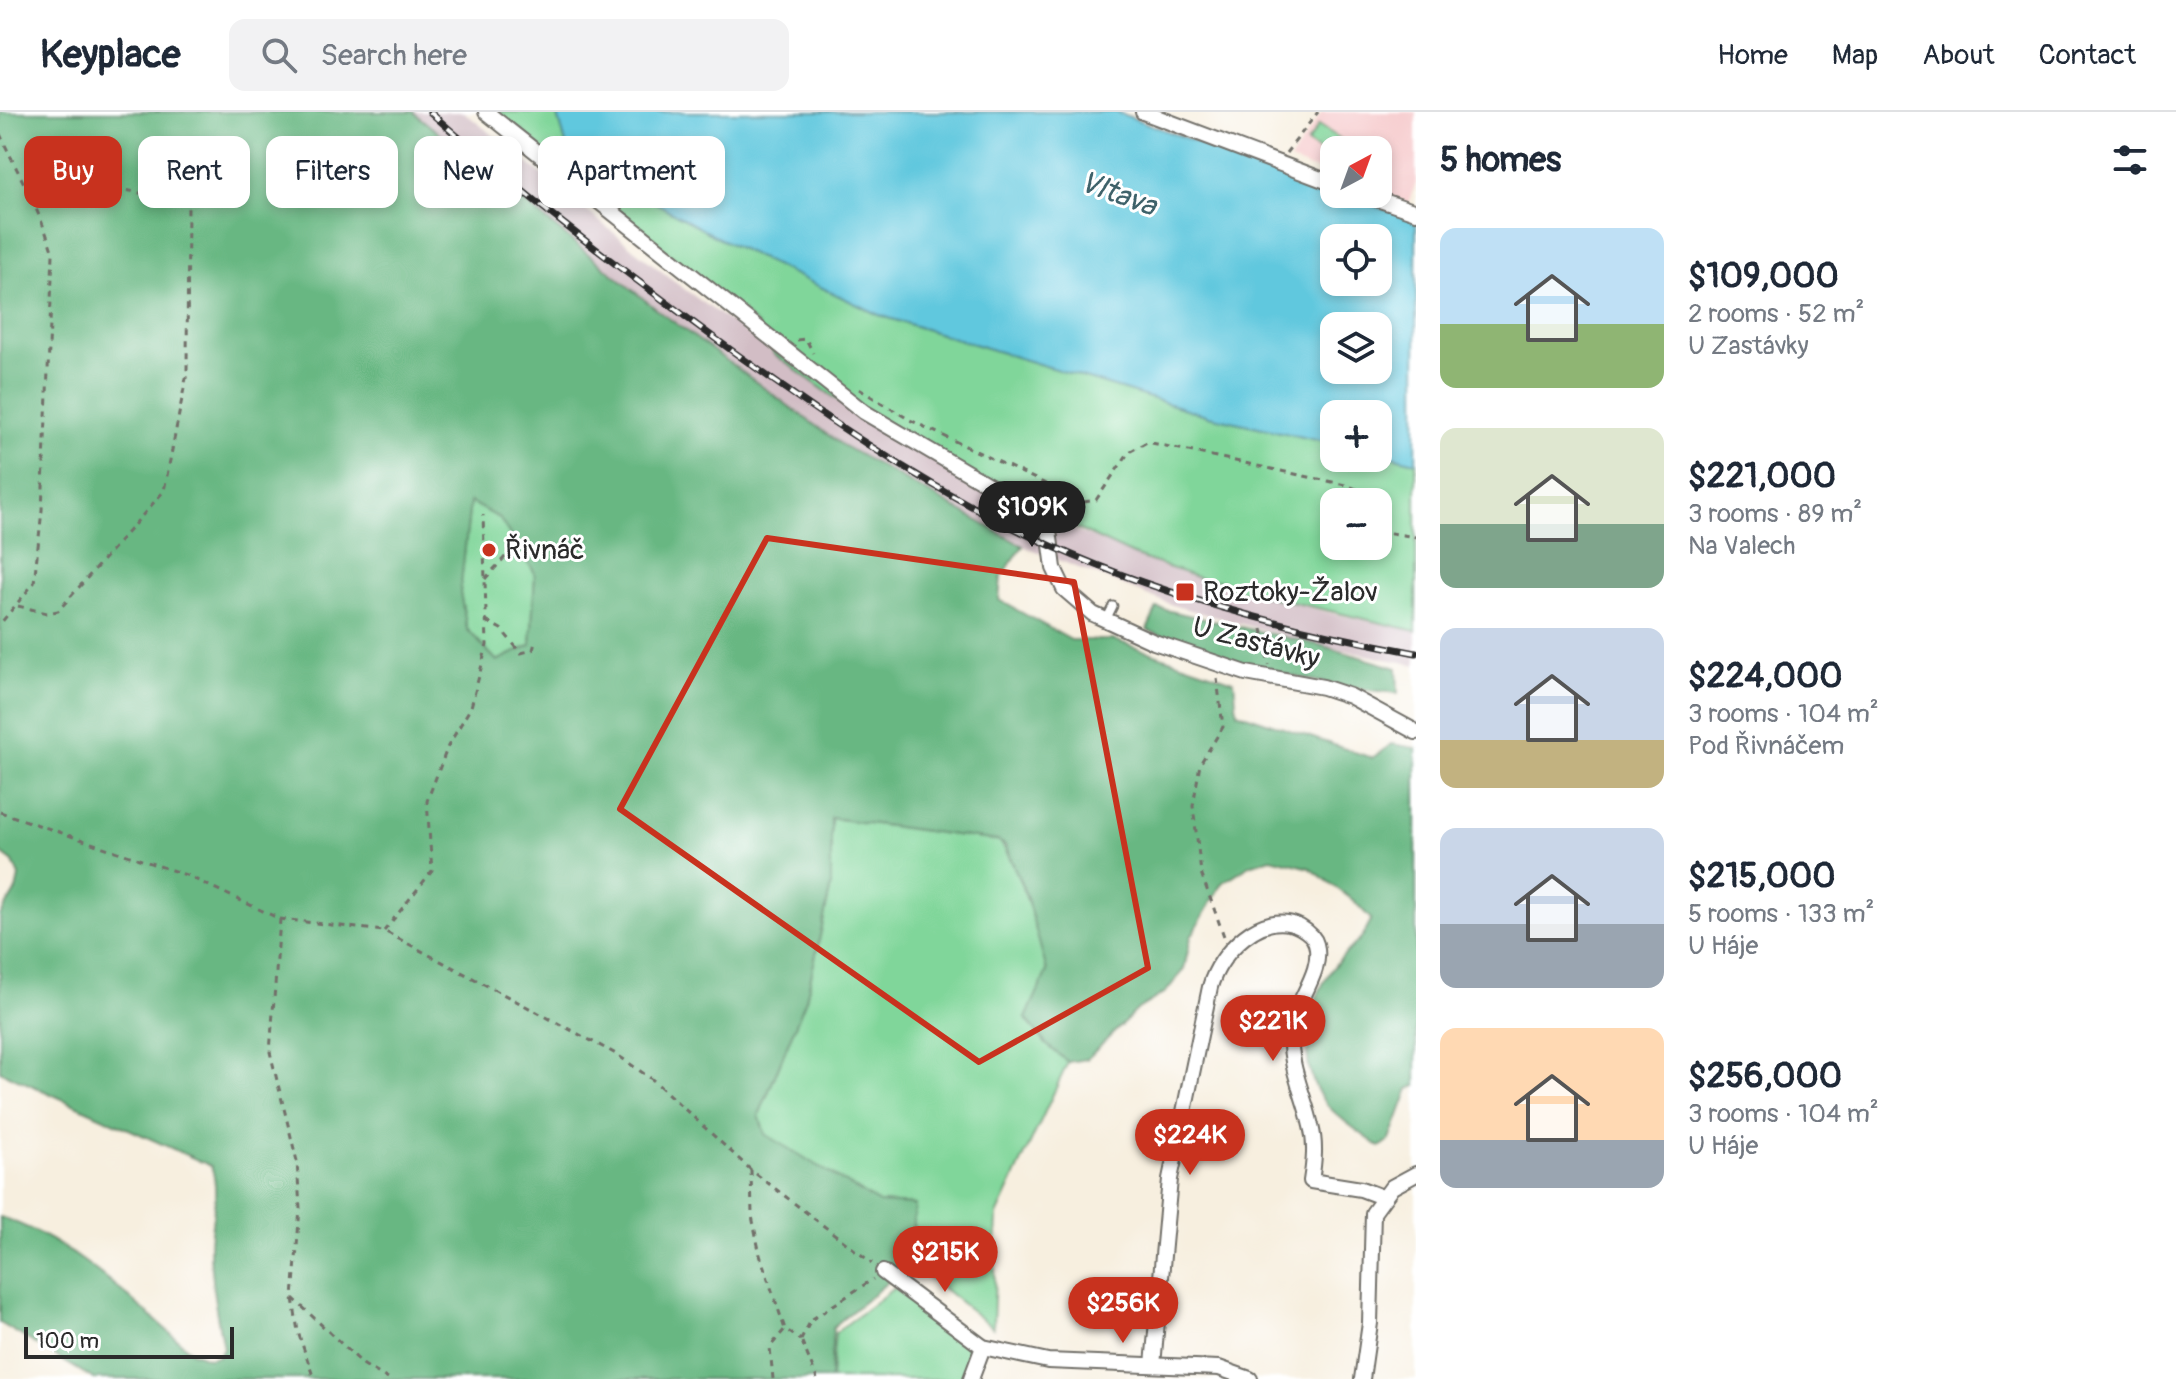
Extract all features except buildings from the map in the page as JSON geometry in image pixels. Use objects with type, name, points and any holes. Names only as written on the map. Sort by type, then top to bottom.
[{"type":"street","points":[[486,112],[789,353]]},
{"type":"street","points":[[1143,112],[1252,156],[1320,179]]},
{"type":"street","points":[[1392,204],[1416,212]]},
{"type":"street","name":"U Zastávky","points":[[789,353],[864,412],[1043,517],[1048,523],[1054,568],[1076,603],[1110,613],[1154,642],[1271,678],[1350,696],[1416,732]]},
{"type":"street","points":[[1153,1365],[1170,1179],[1210,987],[1217,967],[1230,950],[1257,930],[1275,922],[1294,924],[1315,941],[1318,957],[1293,1019],[1291,1049],[1311,1126],[1311,1181],[1361,1189],[1382,1197]]},
{"type":"street","points":[[1362,1379],[1370,1323],[1370,1231],[1373,1213],[1382,1197],[1416,1174]]},
{"type":"street","points":[[883,1272],[983,1347],[1048,1361],[1219,1368],[1250,1379]]},
{"type":"street","points":[[971,1379],[983,1347]]},
{"type":"path","points":[[1291,148],[1318,112]]},
{"type":"path","points":[[0,134],[29,199],[44,222],[53,254],[42,510],[34,583],[0,624]]},
{"type":"path","points":[[18,606],[47,613],[58,611],[164,491],[187,373],[188,198],[122,189]]},
{"type":"path","points":[[789,353],[795,340],[806,339],[816,359]]},
{"type":"path","points":[[856,387],[910,420],[1084,502],[1096,500],[1129,452],[1147,442],[1354,488]]},
{"type":"path","points":[[1062,527],[1084,502]]},
{"type":"path","points":[[384,931],[432,871],[427,801],[448,746],[471,707],[487,645],[483,515]]},
{"type":"path","points":[[1392,533],[1416,537]]},
{"type":"path","points":[[485,579],[515,546]]},
{"type":"path","points":[[486,621],[501,629],[521,653],[533,650],[535,642]]},
{"type":"path","points":[[1262,629],[1271,678]]},
{"type":"path","points":[[1215,662],[1223,727],[1200,764],[1193,806],[1201,873],[1230,950]]},
{"type":"path","points":[[0,812],[186,875],[280,919],[384,931],[616,1054],[653,1080],[751,1170],[883,1272],[811,1320],[801,1340]]},
{"type":"path","points":[[280,919],[270,1052],[297,1161],[300,1208],[293,1298],[298,1332],[314,1379]]},
{"type":"path","points":[[751,1170],[752,1216],[757,1242],[785,1329],[801,1340],[817,1379]]},
{"type":"path","points":[[293,1298],[364,1365],[388,1379]]},
{"type":"path","points":[[773,1379],[770,1347],[785,1329]]},
{"type":"highlighted area","points":[[767,538],[1074,582],[1148,968],[979,1062],[620,809]]},
{"type":"shaded area","points":[[413,112],[464,112],[494,136],[443,136]]},
{"type":"shaded area","points":[[1322,112],[1416,112],[1416,183],[1408,203],[1392,197],[1392,136],[1320,136],[1320,171],[1290,161]]},
{"type":"shaded area","points":[[522,159],[538,172],[538,208],[583,208],[676,283],[860,416],[1038,516],[1185,574],[1330,613],[1416,631],[1416,665],[1323,646],[1175,606],[1023,546],[930,497],[842,445],[656,309],[522,200]]},
{"type":"green space","points":[[0,112],[413,112],[443,136],[414,136],[414,208],[522,208],[522,200],[656,309],[842,445],[1023,546],[1001,577],[999,600],[1071,640],[1114,640],[1234,681],[1237,712],[1372,758],[1392,744],[1416,748],[1416,1086],[1409,1089],[1390,1140],[1380,1147],[1335,1113],[1315,1085],[1307,1053],[1315,1002],[1330,972],[1359,941],[1371,919],[1354,901],[1310,868],[1271,858],[1250,865],[1222,883],[1191,937],[1184,969],[1166,992],[1138,1009],[1087,1059],[1068,1062],[1046,1044],[1026,1018],[1047,971],[1026,895],[1005,845],[998,841],[831,818],[831,886],[806,999],[759,1115],[765,1134],[879,1203],[915,1205],[911,1263],[833,1327],[830,1379],[94,1379],[0,1323],[0,1217],[27,1227],[78,1257],[192,1352],[208,1358],[218,1356],[223,1348],[210,1259],[214,1176],[211,1166],[0,1071],[0,916],[16,890],[19,876],[13,862],[0,852]],"holes":[[[470,502],[499,518],[535,573],[531,645],[497,661],[467,629],[460,593]]]},
{"type":"green space","points":[[494,112],[557,112],[564,136],[538,136],[538,148]]},
{"type":"green space","points":[[1319,125],[1336,136],[1320,136],[1320,152],[1307,143]]},
{"type":"green space","points":[[613,208],[665,208],[716,237],[879,315],[1209,416],[1320,441],[1320,472],[1392,472],[1392,456],[1416,462],[1416,631],[1227,587],[1228,583],[1216,580],[1214,583],[1133,555],[1054,518],[1038,516],[860,416],[774,354],[757,325]]},
{"type":"green space","points":[[470,502],[499,517],[535,573],[531,645],[497,661],[467,629],[460,593]]},
{"type":"green space","points":[[1157,608],[1323,646],[1397,668],[1398,693],[1302,678],[1239,662],[1177,641],[1147,630]]},
{"type":"green space","points":[[831,818],[998,841],[1012,863],[1036,926],[1046,973],[1026,1019],[1046,1044],[1068,1062],[997,1215],[993,1328],[911,1263],[915,1205],[879,1203],[765,1134],[759,1115],[806,999],[831,886]]},
{"type":"green space","points":[[894,1288],[977,1354],[969,1379],[831,1379],[835,1333]]},
{"type":"water","name":"Vltava","points":[[557,112],[1117,112],[1320,189],[1320,208],[1380,208],[1416,219],[1416,462],[1392,456],[1392,400],[1320,400],[1320,441],[1209,416],[879,315],[716,237],[665,208],[725,208],[725,136],[564,136]]},
{"type":"railway","points":[[430,112],[567,226],[709,334],[825,416],[945,492],[1076,557],[1171,592],[1268,620],[1416,653]]},
{"type":"place","name":"Řivnáč","points":[[489,550]]},
{"type":"place","name":"Roztoky-Žalov","points":[[1185,592]]}]
